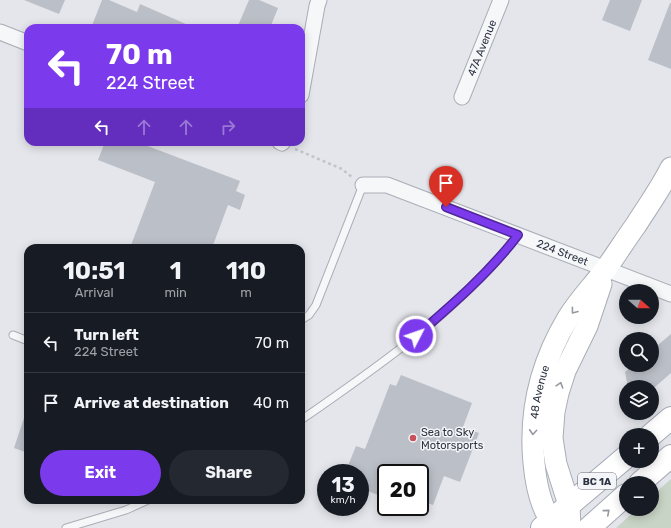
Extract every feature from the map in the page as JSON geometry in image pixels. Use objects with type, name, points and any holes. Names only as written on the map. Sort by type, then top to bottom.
[{"type":"main road","name":"48 Avenue","points":[[550,526],[541,502],[535,473],[532,443],[537,391],[543,369],[568,318],[606,269],[659,190],[671,168]]},
{"type":"main road","name":"48 Avenue","points":[[570,528],[569,505],[556,464],[552,438],[554,412],[565,371],[587,326],[606,269]]},
{"type":"main road","points":[[659,428],[671,418]]},
{"type":"main road","points":[[648,476],[671,456]]},
{"type":"main road","name":"BC 1A","points":[[550,526],[569,505],[619,462]]},
{"type":"main road","name":"BC 1A","points":[[589,528],[619,501]]},
{"type":"street","points":[[305,73],[319,0]]},
{"type":"street","name":"47A Avenue","points":[[462,97],[501,0]]},
{"type":"street","points":[[0,32],[24,41]]},
{"type":"street","name":"224 Street","points":[[363,185],[387,185],[671,294]]},
{"type":"lane","points":[[305,318],[316,306],[363,185]]},
{"type":"lane","points":[[305,417],[358,381],[416,336],[472,287],[502,256],[518,235]]},
{"type":"lane","points":[[13,335],[24,339]]},
{"type":"lane","points":[[66,528],[126,510],[139,504]]},
{"type":"path","points":[[291,146],[342,169],[363,185]]},
{"type":"green space","points":[[671,479],[671,528],[616,528],[629,516],[659,516],[659,490]]},
{"type":"building","points":[[24,0],[65,0],[59,14]]},
{"type":"building","points":[[102,0],[109,0],[137,12],[140,4],[186,24],[93,24]]},
{"type":"building","points":[[249,0],[259,0],[278,8],[272,24],[239,24]]},
{"type":"building","points":[[610,0],[642,0],[630,31],[602,20]]},
{"type":"building","points":[[671,3],[671,69],[648,60]]},
{"type":"building","points":[[103,146],[148,146],[240,181],[236,191],[245,195],[240,210],[228,205],[213,244],[132,244],[155,182],[98,160]]},
{"type":"building","points":[[671,334],[671,373],[659,384],[659,380],[627,380],[625,372],[659,372],[659,344]]},
{"type":"building","points":[[401,375],[472,403],[463,427],[479,433],[460,482],[444,476],[433,505],[429,503],[429,464],[377,464],[377,495],[369,491],[369,464],[349,464],[356,446],[365,449],[390,384],[396,386]]},
{"type":"building","points":[[24,418],[24,452],[14,448]]},
{"type":"place","name":"Sea to Sky Motorsports","points":[[413,438]]},
{"type":"route","points":[[416,336],[472,287],[502,256],[518,235],[446,207]]}]
